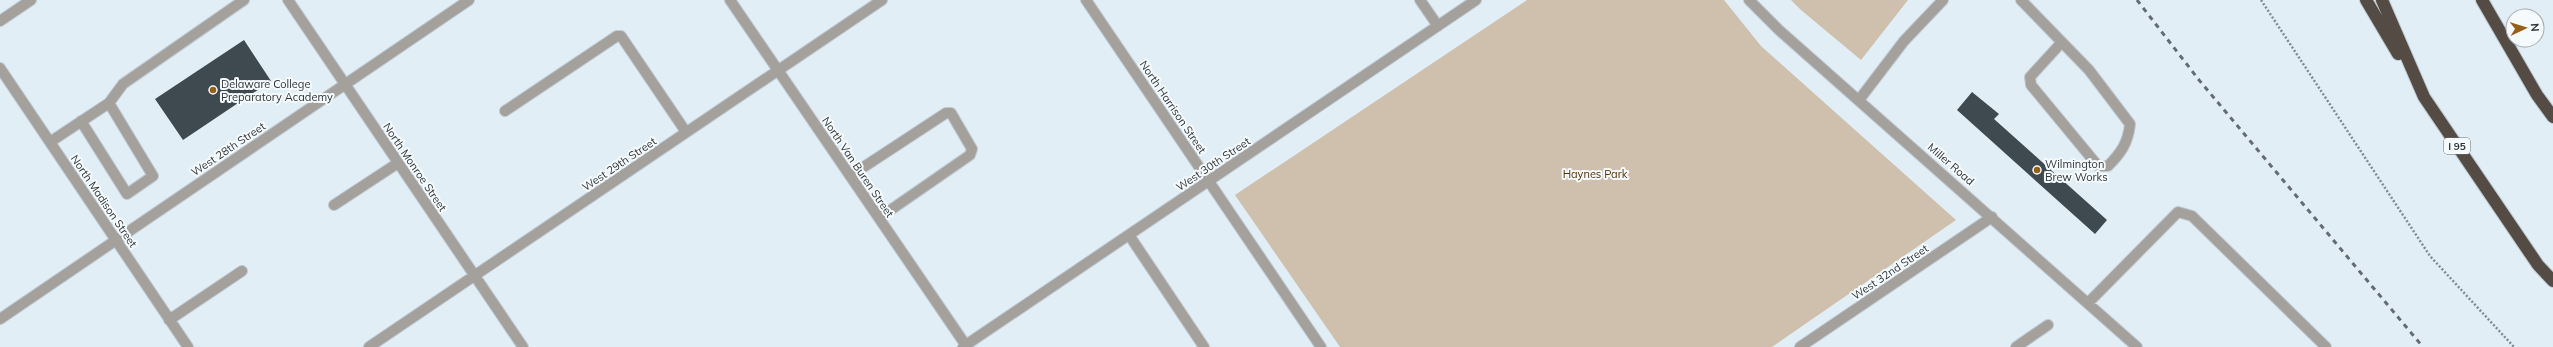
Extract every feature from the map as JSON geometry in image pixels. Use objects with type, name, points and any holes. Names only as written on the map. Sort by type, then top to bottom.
[{"type":"highway","points":[[2366,0],[2424,97]]},
{"type":"highway","name":"I 95","points":[[2382,0],[2424,97],[2538,265],[2553,281]]},
{"type":"highway","points":[[2482,0],[2537,95],[2553,117]]},
{"type":"street","points":[[0,21],[31,0]]},
{"type":"street","points":[[50,142],[109,103],[123,84],[244,0]]},
{"type":"street","name":"North Monroe Street","points":[[288,0],[344,85],[523,347]]},
{"type":"street","name":"West 28th Street","points":[[0,319],[469,0]]},
{"type":"street","name":"North Van Buren Street","points":[[730,0],[965,346]]},
{"type":"street","name":"West 29th Street","points":[[369,347],[882,0]]},
{"type":"street","name":"North Harrison Street","points":[[1086,0],[1321,347]]},
{"type":"street","points":[[1420,0],[1438,26]]},
{"type":"street","name":"West 30th Street","points":[[965,346],[1476,0]]},
{"type":"street","name":"Miller Road","points":[[1749,0],[1779,30],[1992,217],[2137,347]]},
{"type":"street","points":[[1859,100],[1904,41],[1943,0]]},
{"type":"street","points":[[2021,0],[2062,42],[2089,70],[2130,124],[2129,138],[2120,154],[2108,166],[2098,166],[2031,85],[2030,78],[2062,42]]},
{"type":"street","points":[[505,110],[617,36],[621,36],[686,132]]},
{"type":"street","name":"North Madison Street","points":[[0,68],[188,347]]},
{"type":"street","points":[[81,121],[127,194],[153,176],[109,103]]},
{"type":"street","points":[[850,176],[946,113],[951,113],[972,149],[970,155],[878,218]]},
{"type":"street","points":[[334,205],[398,163]]},
{"type":"street","points":[[2088,303],[2178,212],[2192,216],[2326,347]]},
{"type":"street","name":"West 32nd Street","points":[[1800,347],[1992,217]]},
{"type":"street","points":[[1129,235],[1204,347]]},
{"type":"street","points":[[169,320],[242,270]]},
{"type":"street","points":[[2016,347],[2048,325]]},
{"type":"path","points":[[2261,0],[2430,256],[2514,347]]},
{"type":"green space","name":"Haynes Park","points":[[1527,0],[1724,0],[1761,46],[1956,220],[1772,347],[1340,347],[1235,195]]},
{"type":"green space","points":[[1791,0],[1908,0],[1861,60]]},
{"type":"building","name":"Delaware College Preparatory Academy","points":[[244,40],[271,81],[183,140],[155,99]]},
{"type":"building","name":"Wilmington Brew Works","points":[[1972,92],[1999,114],[1994,119],[2107,220],[2095,234],[1957,110]]},
{"type":"railway","points":[[2137,0],[2199,80],[2423,347]]},
{"type":"place","name":"Delaware College Preparatory Academy","points":[[213,90]]},
{"type":"place","name":"Wilmington Brew Works","points":[[2037,170]]}]
